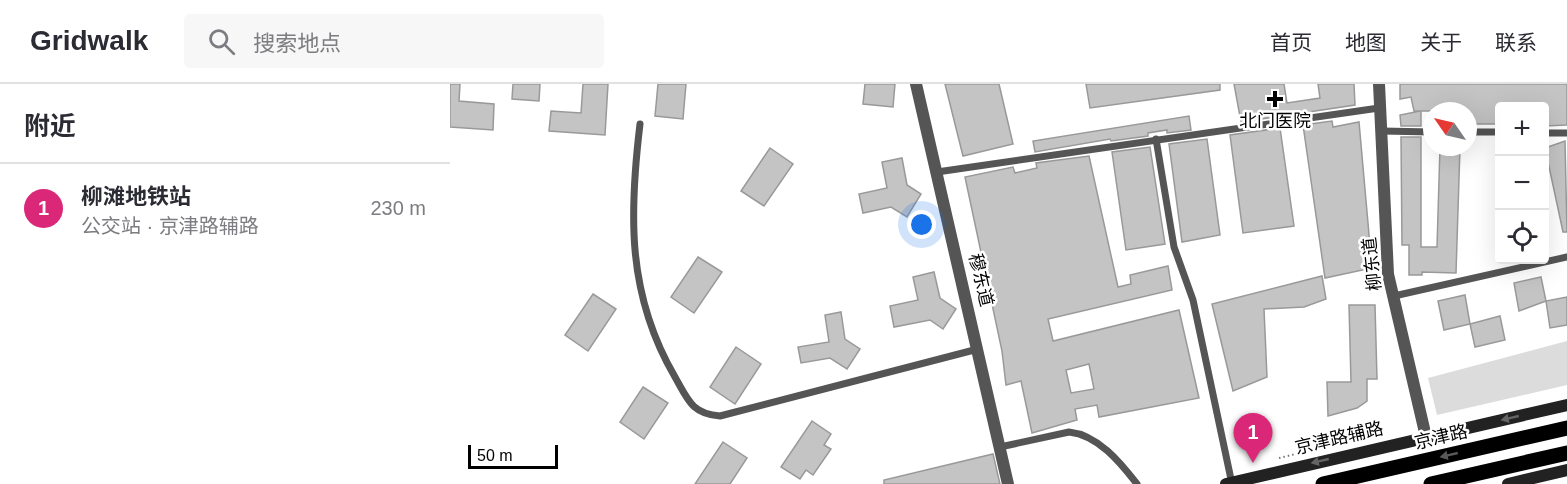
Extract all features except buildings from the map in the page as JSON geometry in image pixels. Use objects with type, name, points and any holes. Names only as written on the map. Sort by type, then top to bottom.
[{"type":"main road","name":"京津路","points":[[1323,484],[1567,428]]},
{"type":"main road","points":[[1431,484],[1567,453]]},
{"type":"street","name":"穆东道","points":[[916,84],[1008,484]]},
{"type":"street","name":"柳东道","points":[[1379,84],[1388,274],[1426,436]]},
{"type":"street","name":"京津路辅路","points":[[1230,484],[1426,436],[1567,405]]},
{"type":"street","points":[[1508,484],[1567,470]]},
{"type":"lane","points":[[937,172],[1379,108]]},
{"type":"lane","points":[[640,124],[632,189],[634,251],[640,293],[660,352],[691,405],[705,415],[720,416],[978,348]]},
{"type":"lane","points":[[1382,131],[1423,132]]},
{"type":"lane","points":[[1477,132],[1495,132]]},
{"type":"lane","points":[[1549,133],[1567,133]]},
{"type":"lane","points":[[1156,140],[1174,247],[1193,300],[1230,484]]},
{"type":"lane","points":[[1394,296],[1567,257]]},
{"type":"lane","points":[[1000,447],[1069,432],[1080,433],[1099,443],[1137,484]]},
{"type":"path","points":[[1279,458],[1342,443],[1365,431]]},
{"type":"shaded area","points":[[1567,341],[1567,385],[1437,415],[1428,378]]},
{"type":"place","name":"北门医院","points":[[1275,99]]},
{"type":"place","name":"柳滩地铁站","points":[[1253,463]]}]
